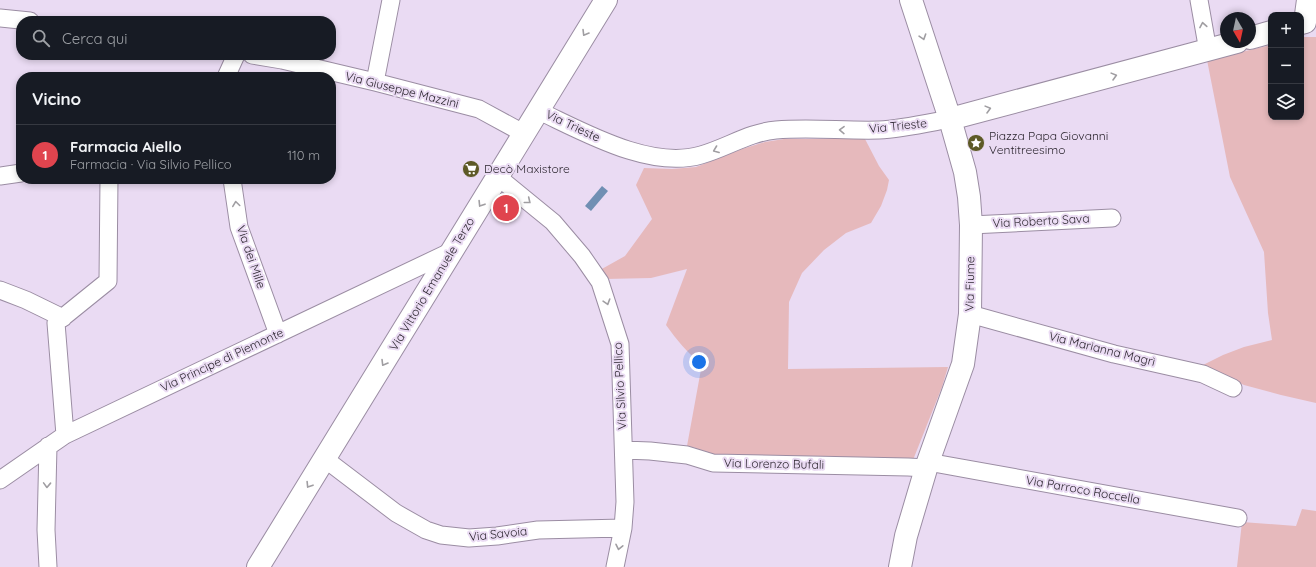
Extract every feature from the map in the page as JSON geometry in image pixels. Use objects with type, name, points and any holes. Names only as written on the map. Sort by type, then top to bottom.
[{"type":"street","points":[[375,82],[391,0]]},
{"type":"street","name":"Via Vittorio Emanuele Terzo","points":[[258,567],[606,0]]},
{"type":"street","name":"Via Fiume","points":[[900,567],[906,536],[927,465],[963,364],[970,314],[971,224],[965,172],[950,119],[911,0]]},
{"type":"street","points":[[1199,0],[1208,51]]},
{"type":"street","points":[[1307,23],[1308,0]]},
{"type":"street","points":[[0,18],[16,20]]},
{"type":"street","points":[[1256,36],[1268,33]]},
{"type":"street","name":"Via Trieste","points":[[539,111],[606,142],[654,158],[679,159],[701,156],[754,135],[773,130],[880,130],[950,119],[1220,47]]},
{"type":"street","points":[[228,72],[234,60]]},
{"type":"street","name":"Via Giuseppe Mazzini","points":[[282,60],[333,72]]},
{"type":"street","name":"Via Giuseppe Mazzini","points":[[336,73],[479,109],[525,134]]},
{"type":"street","points":[[0,176],[16,174]]},
{"type":"street","name":"Via Silvio Pellico","points":[[498,177],[553,222],[582,256],[600,282],[620,344],[625,502],[623,528],[615,567]]},
{"type":"street","points":[[65,434],[56,323],[108,281],[110,184]]},
{"type":"street","name":"Via dei Mille","points":[[233,184],[239,227],[278,334]]},
{"type":"street","name":"Via Roberto Sava","points":[[971,224],[1112,218]]},
{"type":"street","name":"Via Principe di Piemonte","points":[[0,480],[65,434],[452,251]]},
{"type":"street","points":[[0,290],[26,300],[63,318]]},
{"type":"street","name":"Via Marianna Magrì","points":[[970,314],[1114,354],[1203,374],[1232,388]]},
{"type":"street","points":[[48,446],[46,530],[48,567]]},
{"type":"street","name":"Via Lorenzo Bufali","points":[[624,450],[687,455],[713,463],[900,466],[927,465]]},
{"type":"street","name":"Via Savoia","points":[[325,459],[396,513],[426,530],[441,535],[469,538],[497,536],[538,530],[623,528]]},
{"type":"street","name":"Via Parroco Roccella","points":[[927,465],[1238,518]]},
{"type":"shaded area","points":[[1304,37],[1316,37],[1316,403],[1244,385],[1201,366],[1244,347],[1272,340],[1268,313],[1264,252],[1230,177],[1207,60],[1268,46],[1268,120],[1304,120]]},
{"type":"shaded area","points":[[784,139],[865,139],[879,166],[889,180],[881,206],[871,223],[846,233],[824,250],[802,273],[789,302],[788,369],[948,367],[942,387],[913,460],[713,456],[695,452],[696,448],[687,446],[702,364],[682,346],[666,325],[687,269],[651,278],[605,279],[600,270],[625,256],[652,219],[636,185],[644,168],[672,169],[696,167],[742,149],[765,142]]},
{"type":"shaded area","points":[[1302,509],[1316,511],[1316,567],[1237,567],[1242,522],[1296,526]]},
{"type":"water","points":[[602,186],[608,191],[591,211],[585,206]]},
{"type":"place","name":"Piazza Papa Giovanni Ventitreesimo","points":[[976,143]]},
{"type":"place","name":"Decò Maxistore","points":[[471,169]]},
{"type":"place","name":"Farmacia Aiello","points":[[506,208]]}]
